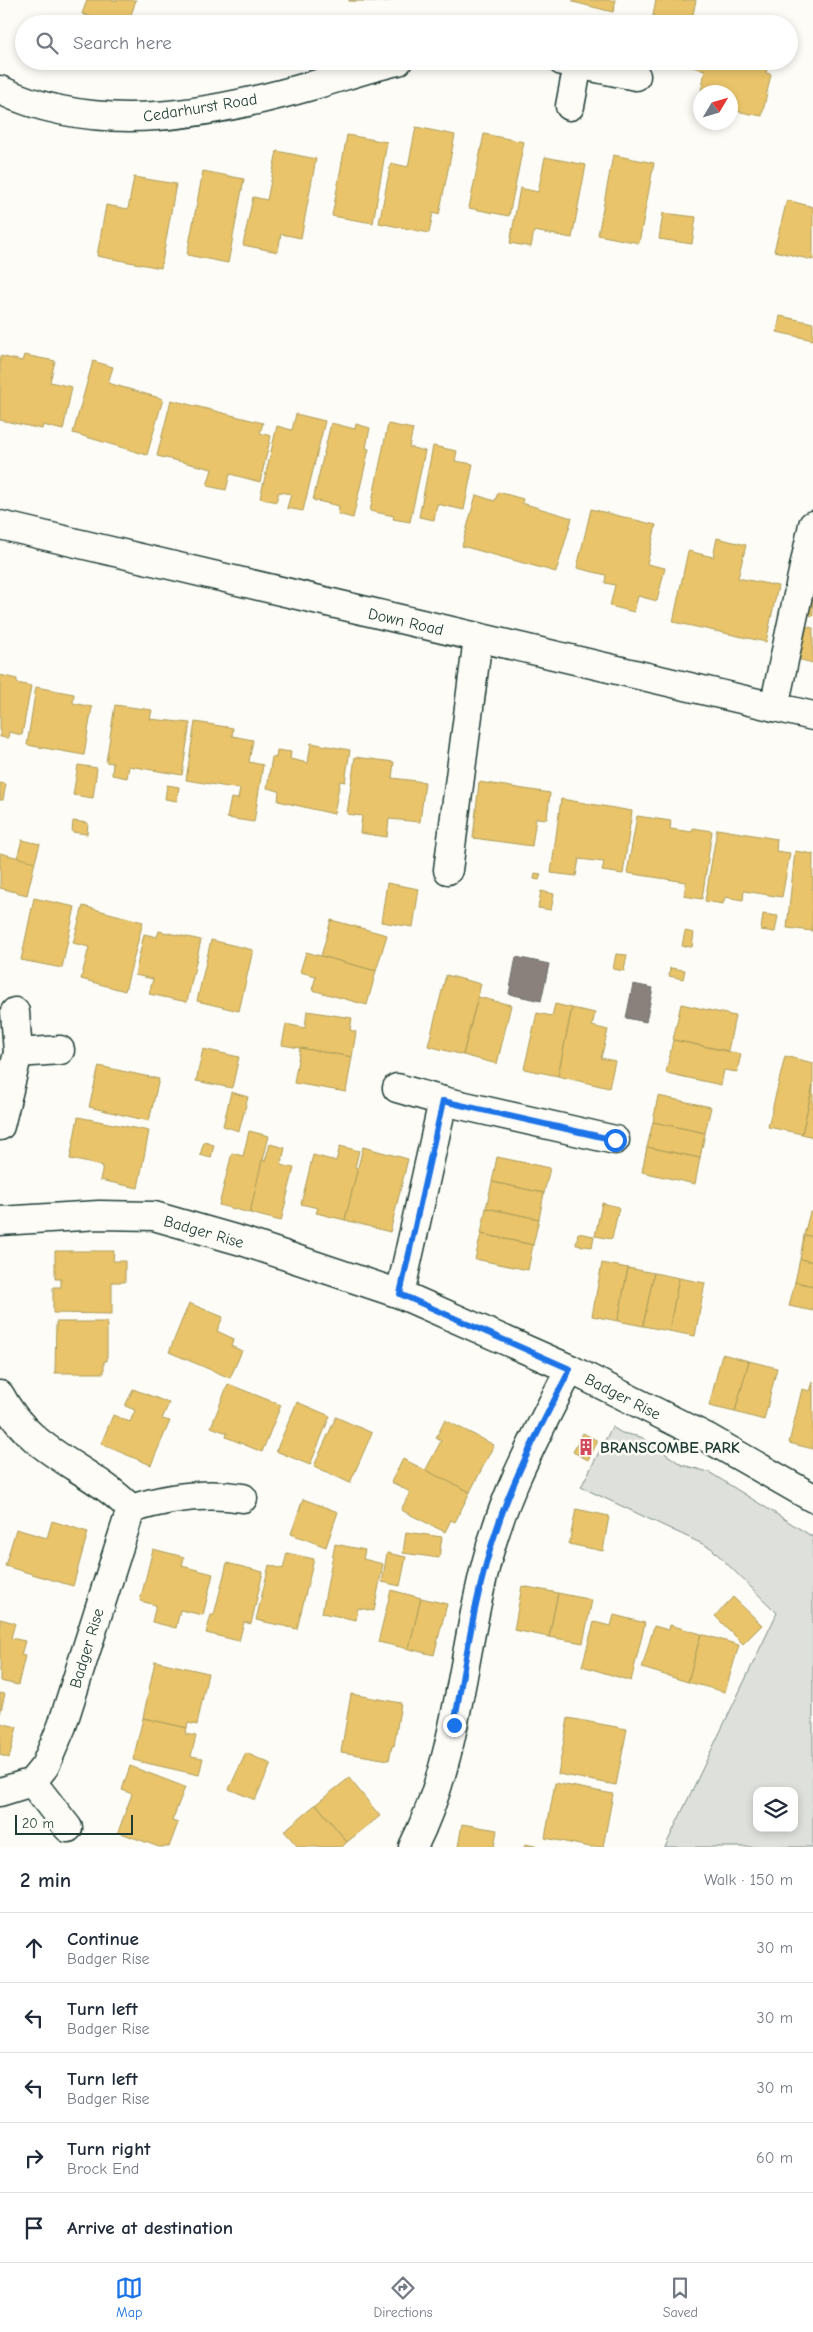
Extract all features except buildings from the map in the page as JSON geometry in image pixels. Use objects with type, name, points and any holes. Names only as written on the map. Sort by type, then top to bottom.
[{"type":"street","name":"Cedarhurst Road","points":[[0,90],[43,106],[74,113],[147,118],[237,104],[312,86],[367,70]]},
{"type":"street","points":[[570,70],[570,106]]},
{"type":"street","points":[[606,70],[636,76]]},
{"type":"street","name":"Down Road","points":[[0,524],[813,716]]},
{"type":"street","points":[[774,707],[813,525]]},
{"type":"street","points":[[448,870],[478,638]]},
{"type":"street","points":[[0,1126],[18,1053],[15,1012]]},
{"type":"street","points":[[18,1053],[60,1050]]},
{"type":"street","points":[[397,1088],[443,1101],[615,1140]]},
{"type":"street","points":[[400,1294],[443,1101]]},
{"type":"street","name":"Badger Rise","points":[[0,1221],[99,1215],[154,1216],[245,1242],[400,1294],[570,1369],[706,1437],[813,1498]]},
{"type":"street","points":[[413,1847],[429,1810],[448,1755],[476,1602],[497,1527],[527,1456],[570,1369]]},
{"type":"street","points":[[0,1395],[11,1413],[35,1441],[112,1492],[131,1509],[150,1503],[198,1496],[243,1498]]},
{"type":"street","name":"Badger Rise","points":[[32,1782],[45,1766],[62,1726],[131,1509]]},
{"type":"street","points":[[0,1792],[32,1782],[68,1828]]},
{"type":"shaded area","points":[[612,1427],[622,1433],[641,1437],[682,1465],[709,1472],[813,1537],[813,1847],[665,1847],[777,1613],[711,1548],[581,1487]]},
{"type":"place","name":"BRANSCOMBE PARK","points":[[586,1447]]},
{"type":"route","points":[[454,1725],[476,1602],[497,1527],[535,1439],[570,1369],[452,1315],[400,1294],[443,1101],[615,1140]]}]
